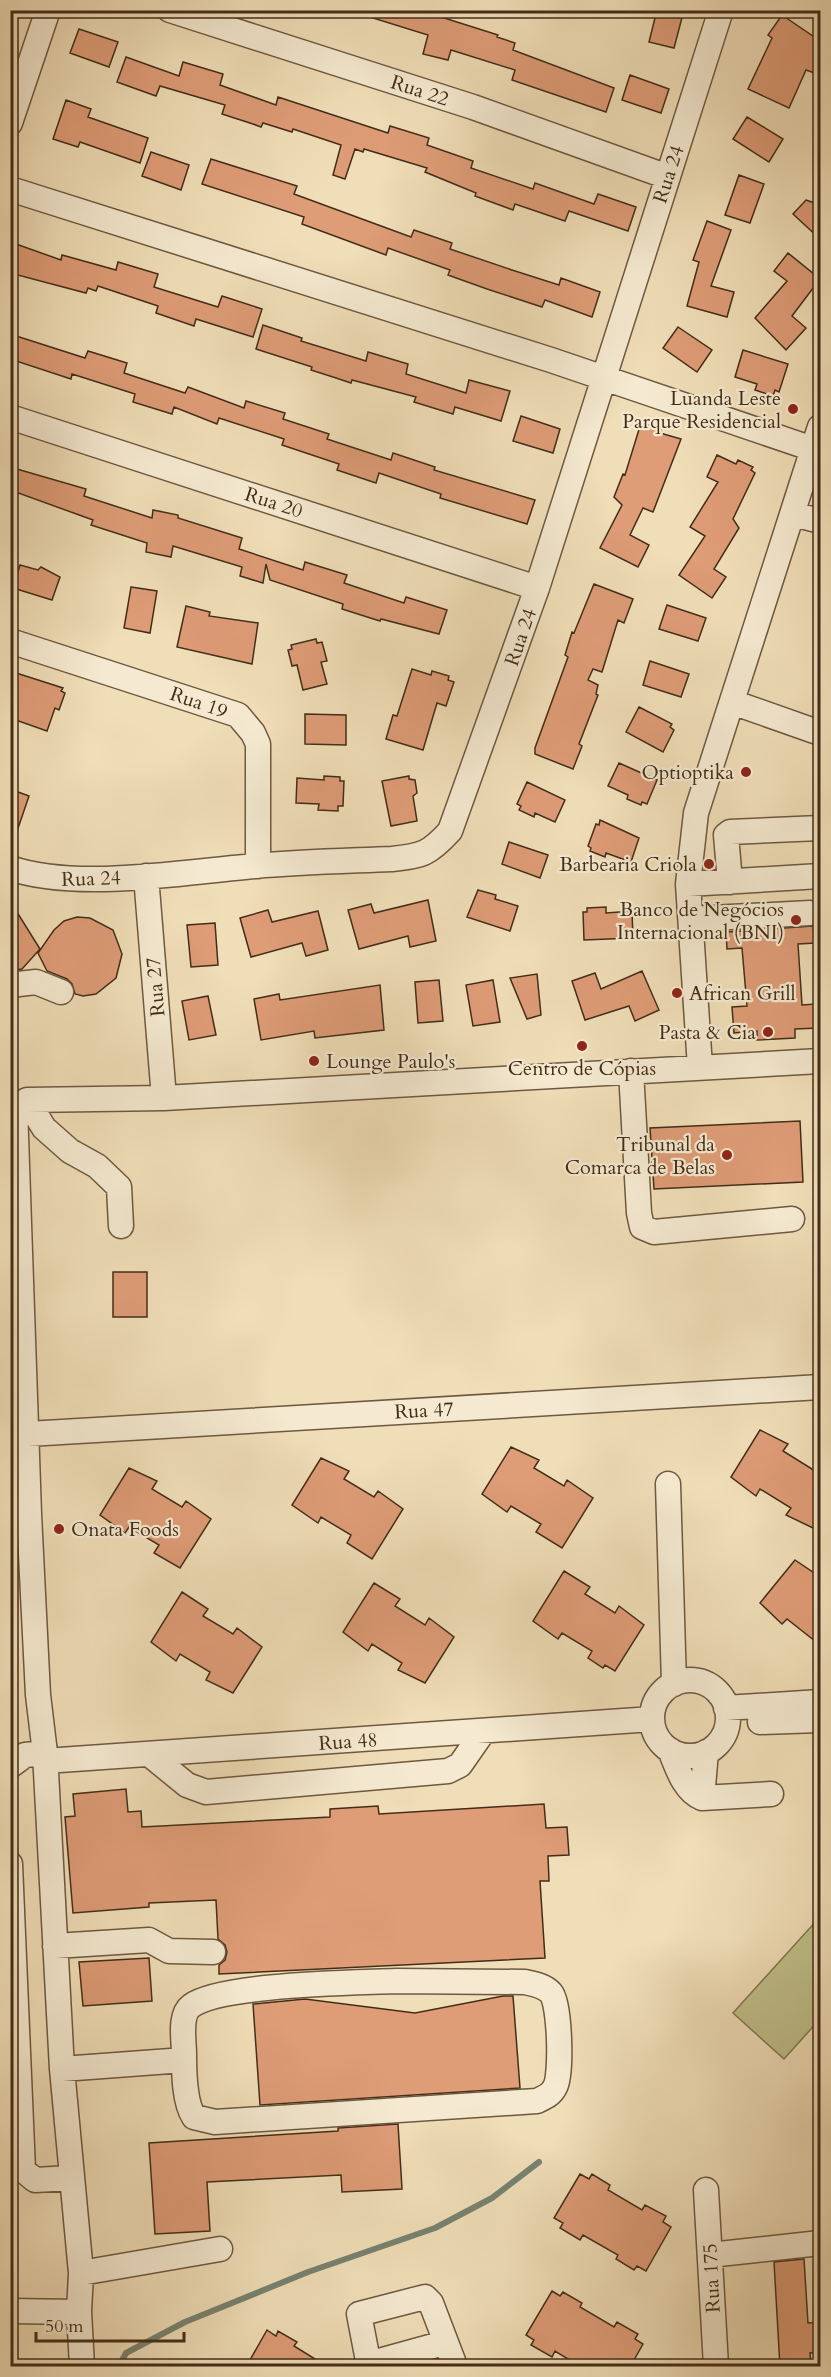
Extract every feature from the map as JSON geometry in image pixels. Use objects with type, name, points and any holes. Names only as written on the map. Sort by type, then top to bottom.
[{"type":"street","points":[[10,123],[48,10]]},
{"type":"street","name":"Rua 22","points":[[170,10],[473,107],[668,177]]},
{"type":"street","name":"Rua 24","points":[[10,868],[51,879],[146,876],[258,866],[392,859],[412,857],[434,849],[450,831],[537,588],[721,10]]},
{"type":"street","points":[[10,189],[603,378],[817,438],[696,813],[688,884],[700,1067]]},
{"type":"street","name":"Rua 20","points":[[10,417],[537,588]]},
{"type":"street","points":[[793,514],[820,521]]},
{"type":"street","name":"Rua 19","points":[[10,641],[238,716],[253,733],[259,751],[258,866]]},
{"type":"street","points":[[732,702],[820,733]]},
{"type":"street","points":[[730,882],[725,840],[730,832],[820,828]]},
{"type":"street","name":"Rua 27","points":[[146,876],[164,1098]]},
{"type":"street","points":[[688,884],[820,876]]},
{"type":"street","points":[[691,919],[810,913]]},
{"type":"street","points":[[10,986],[36,982],[61,992]]},
{"type":"street","points":[[18,1104],[164,1098],[820,1061]]},
{"type":"street","points":[[631,1071],[639,1213],[642,1227],[654,1232],[792,1219]]},
{"type":"street","points":[[18,1104],[70,1151],[97,1166],[118,1187],[121,1226]]},
{"type":"street","points":[[18,1104],[15,1236],[28,1434],[29,1514],[38,1695],[45,1757],[70,2178],[81,2273],[79,2312],[82,2367]]},
{"type":"street","name":"Rua 47","points":[[28,1434],[820,1388]]},
{"type":"street","points":[[668,1484],[674,1684]]},
{"type":"street","points":[[670,1750],[694,1756],[706,1752],[720,1741],[727,1716],[722,1698],[704,1683],[694,1680],[674,1684],[657,1699],[652,1719],[654,1731],[670,1750],[687,1785],[702,1798],[771,1794]]},
{"type":"street","points":[[727,1716],[820,1702]]},
{"type":"street","points":[[727,1716],[820,1720]]},
{"type":"street","name":"Rua 48","points":[[10,1766],[12,1762],[25,1755],[45,1757],[149,1754],[652,1719]]},
{"type":"street","points":[[149,1754],[187,1785],[206,1792],[448,1772],[460,1765],[483,1732]]},
{"type":"street","points":[[702,1798],[706,1752]]},
{"type":"street","points":[[10,1864],[23,2170],[35,2180],[70,2178]]},
{"type":"street","points":[[55,1946],[149,1940],[169,1951],[213,1952]]},
{"type":"street","points":[[396,1981],[525,1982],[544,1988],[556,2002],[559,2073],[556,2085],[549,2095],[537,2101],[205,2121],[194,2117],[189,2109],[184,2060],[184,2017],[191,2006],[243,1990],[396,1981]]},
{"type":"street","points":[[62,2069],[184,2060]]},
{"type":"street","name":"Rua 175","points":[[706,2190],[716,2367]]},
{"type":"street","points":[[710,2255],[820,2243]]},
{"type":"street","points":[[81,2273],[220,2249]]},
{"type":"street","points":[[444,2343],[368,2366],[358,2317],[364,2311],[427,2298],[455,2367]]},
{"type":"street","points":[[10,2311],[79,2312]]},
{"type":"green space","points":[[818,1919],[820,1921],[820,2019],[784,2059],[733,2013]]},
{"type":"building","points":[[360,10],[419,10],[498,35],[497,37],[515,43],[513,50],[614,88],[606,112],[512,80],[515,70],[451,50],[448,60],[423,54],[428,35],[360,14]]},
{"type":"building","points":[[657,10],[684,10],[674,48],[649,42]]},
{"type":"building","points":[[782,15],[820,41],[820,75],[806,70],[789,108],[748,89],[772,38],[768,35]]},
{"type":"building","points":[[79,29],[118,42],[109,67],[70,53]]},
{"type":"building","points":[[126,57],[179,76],[183,62],[223,74],[220,85],[276,105],[278,97],[388,133],[390,126],[429,138],[427,145],[473,161],[471,168],[533,189],[535,183],[594,204],[598,194],[636,207],[628,231],[569,211],[565,221],[515,204],[513,210],[475,196],[476,193],[425,172],[427,168],[364,149],[363,152],[355,149],[345,179],[333,175],[341,145],[293,129],[292,132],[263,123],[261,127],[222,114],[225,105],[160,86],[156,96],[117,82]]},
{"type":"building","points":[[630,75],[669,89],[661,113],[622,100]]},
{"type":"building","points":[[66,100],[91,109],[88,117],[148,138],[140,163],[80,142],[78,147],[53,139]]},
{"type":"building","points":[[747,117],[783,139],[769,162],[733,139]]},
{"type":"building","points":[[151,152],[189,165],[181,190],[142,176]]},
{"type":"building","points":[[211,159],[297,186],[294,194],[411,237],[414,230],[452,243],[450,249],[512,270],[559,285],[561,278],[600,292],[592,317],[545,300],[542,307],[487,289],[448,275],[450,270],[388,248],[386,255],[302,224],[304,217],[202,184]]},
{"type":"building","points":[[739,175],[764,184],[750,223],[725,215]]},
{"type":"building","points":[[806,200],[820,205],[820,239],[793,214]]},
{"type":"building","points":[[707,221],[731,230],[711,286],[734,292],[727,317],[687,306],[699,262],[693,260]]},
{"type":"building","points":[[16,244],[61,260],[62,255],[116,270],[118,262],[158,274],[154,287],[218,307],[222,296],[262,309],[253,337],[196,319],[194,326],[156,313],[158,306],[98,286],[96,291],[88,288],[86,293],[10,273],[10,261]]},
{"type":"building","points":[[788,253],[820,279],[792,316],[806,328],[786,350],[755,318],[787,281],[774,271]]},
{"type":"building","points":[[263,325],[302,338],[301,341],[366,361],[368,352],[408,364],[406,374],[466,393],[469,380],[510,391],[501,421],[455,407],[453,414],[414,402],[416,397],[352,380],[351,383],[311,370],[312,367],[256,349]]},
{"type":"building","points":[[678,327],[712,350],[697,372],[663,348]]},
{"type":"building","points":[[10,334],[85,358],[88,351],[127,363],[124,373],[185,393],[188,387],[244,408],[246,401],[285,413],[283,419],[329,434],[327,439],[391,460],[393,453],[435,467],[434,470],[535,500],[527,524],[440,498],[441,494],[379,473],[376,483],[337,470],[339,464],[282,445],[284,439],[219,418],[217,424],[174,407],[172,414],[133,402],[135,394],[72,374],[71,379],[10,359]]},
{"type":"building","points":[[743,350],[788,364],[779,392],[775,390],[773,396],[755,390],[757,384],[735,377]]},
{"type":"building","points":[[521,416],[560,429],[553,453],[513,441]]},
{"type":"building","points":[[646,424],[661,429],[660,433],[681,439],[653,512],[643,508],[630,535],[649,545],[638,567],[600,548],[622,505],[614,497],[623,474],[625,475],[640,426],[645,427]]},
{"type":"building","points":[[717,455],[736,464],[738,460],[753,467],[751,470],[755,473],[733,519],[739,528],[714,569],[726,577],[712,598],[679,575],[705,536],[690,527],[718,482],[707,477]]},
{"type":"building","points":[[10,467],[86,489],[84,496],[152,518],[153,510],[178,515],[178,518],[242,538],[239,549],[303,570],[305,562],[347,575],[344,583],[404,603],[406,597],[447,610],[439,634],[381,619],[380,621],[342,609],[343,604],[270,580],[266,564],[263,583],[240,576],[242,567],[173,546],[171,557],[146,552],[147,543],[91,525],[93,520],[10,490]]},
{"type":"building","points":[[20,565],[38,570],[41,567],[60,577],[52,600],[13,588]]},
{"type":"building","points":[[594,584],[633,599],[624,623],[618,620],[602,672],[593,669],[588,680],[598,685],[596,694],[598,695],[579,744],[582,746],[573,769],[535,754],[535,748],[568,657],[565,655],[572,632],[574,633]]},
{"type":"building","points":[[131,587],[157,591],[150,633],[124,628]]},
{"type":"building","points":[[667,605],[706,618],[698,641],[659,629]]},
{"type":"building","points":[[186,606],[210,612],[209,616],[258,623],[252,664],[177,647]]},
{"type":"building","points":[[316,639],[317,643],[322,642],[327,661],[321,662],[327,684],[303,690],[297,665],[292,666],[288,650],[292,649],[291,645]]},
{"type":"building","points":[[650,661],[689,674],[681,697],[643,685]]},
{"type":"building","points":[[412,669],[431,675],[432,671],[449,676],[448,680],[454,682],[446,706],[437,703],[423,750],[386,739],[393,715],[397,716]]},
{"type":"building","points":[[10,671],[63,688],[61,691],[65,693],[59,710],[55,708],[47,731],[10,718]]},
{"type":"building","points":[[639,707],[672,724],[670,727],[674,730],[663,752],[626,732]]},
{"type":"building","points":[[305,714],[346,715],[346,745],[305,744]]},
{"type":"building","points":[[619,763],[657,780],[647,804],[642,802],[641,805],[627,799],[628,795],[608,786]]},
{"type":"building","points":[[324,776],[340,777],[340,781],[344,781],[343,806],[338,806],[338,811],[318,810],[319,804],[296,803],[297,778],[324,780]]},
{"type":"building","points":[[409,776],[409,779],[415,780],[417,793],[413,796],[417,821],[391,826],[382,781]]},
{"type":"building","points":[[527,782],[565,800],[555,822],[535,813],[534,817],[519,810],[521,806],[517,804]]},
{"type":"building","points":[[10,789],[29,796],[13,843],[10,842]]},
{"type":"building","points":[[600,820],[639,838],[631,862],[606,853],[605,857],[590,851],[591,848],[588,846],[596,824],[599,825]]},
{"type":"building","points":[[509,842],[548,855],[540,878],[502,864]]},
{"type":"building","points":[[478,890],[496,895],[495,899],[518,906],[510,931],[467,917]]},
{"type":"building","points":[[428,900],[436,941],[410,947],[408,936],[359,949],[348,910],[371,904],[374,913]]},
{"type":"building","points":[[10,901],[40,949],[22,969],[10,971]]},
{"type":"building","points":[[606,907],[606,913],[632,911],[633,938],[584,940],[583,912],[587,912],[587,908]]},
{"type":"building","points":[[268,910],[272,922],[318,911],[328,950],[306,956],[302,943],[251,957],[240,918]]},
{"type":"building","points":[[77,917],[90,918],[113,930],[122,954],[116,978],[96,994],[83,996],[75,994],[72,984],[67,979],[47,971],[38,953],[54,930],[64,921]]},
{"type":"building","points":[[215,923],[218,965],[191,967],[187,925]]},
{"type":"building","points":[[813,926],[815,943],[798,944],[802,1005],[816,1004],[818,1028],[795,1029],[795,1038],[757,1040],[757,1031],[734,1033],[732,1007],[747,1006],[742,948],[727,949],[726,932]]},
{"type":"building","points":[[642,971],[659,1010],[635,1021],[629,1006],[585,1020],[572,981],[595,973],[601,989]]},
{"type":"building","points":[[537,974],[541,1015],[527,1019],[510,978]]},
{"type":"building","points":[[439,980],[443,1021],[418,1023],[415,982]]},
{"type":"building","points":[[493,980],[500,1022],[473,1026],[466,985]]},
{"type":"building","points":[[380,985],[384,1030],[315,1038],[314,1031],[261,1040],[254,999],[279,994],[280,1000]]},
{"type":"building","points":[[208,996],[216,1035],[189,1040],[182,1001]]},
{"type":"building","name":"Tribunal da Comarca de Belas","points":[[800,1121],[803,1182],[654,1189],[650,1128]]},
{"type":"building","points":[[113,1272],[147,1272],[147,1317],[113,1317]]},
{"type":"building","points":[[760,1430],[788,1444],[783,1451],[820,1474],[820,1516],[813,1528],[786,1515],[791,1508],[760,1489],[756,1496],[731,1477]]},
{"type":"building","points":[[511,1447],[539,1460],[534,1468],[564,1486],[567,1480],[593,1498],[562,1548],[536,1532],[541,1524],[511,1506],[507,1512],[482,1494]]},
{"type":"building","points":[[321,1458],[349,1471],[344,1479],[374,1497],[378,1491],[403,1509],[372,1559],[347,1543],[351,1535],[321,1517],[318,1523],[292,1505]]},
{"type":"building","points":[[129,1468],[157,1481],[152,1489],[182,1507],[186,1501],[211,1519],[180,1568],[154,1553],[159,1545],[129,1527],[125,1533],[100,1515]]},
{"type":"building","points":[[795,1560],[820,1577],[820,1645],[787,1619],[782,1624],[760,1603]]},
{"type":"building","points":[[564,1571],[590,1587],[585,1594],[615,1613],[619,1606],[644,1625],[615,1671],[605,1665],[603,1668],[588,1658],[592,1651],[562,1633],[558,1639],[533,1621]]},
{"type":"building","points":[[374,1583],[400,1599],[395,1606],[425,1625],[429,1618],[454,1637],[425,1683],[398,1670],[402,1663],[372,1644],[368,1651],[343,1632]]},
{"type":"building","points":[[182,1592],[208,1609],[203,1616],[233,1634],[237,1628],[262,1647],[233,1693],[206,1680],[210,1672],[180,1654],[176,1661],[151,1642]]},
{"type":"building","points":[[126,1789],[128,1812],[141,1811],[142,1827],[330,1817],[330,1809],[378,1806],[379,1814],[544,1804],[546,1828],[567,1827],[569,1855],[548,1856],[549,1881],[540,1881],[545,1958],[219,1974],[219,1965],[225,1960],[227,1952],[225,1945],[218,1939],[216,1900],[149,1903],[149,1907],[73,1913],[65,1817],[75,1816],[73,1794]]},
{"type":"building","points":[[149,1958],[152,2001],[83,2006],[79,1962]]},
{"type":"building","points":[[513,1996],[520,2088],[260,2105],[253,2004],[305,1999],[415,2013]]},
{"type":"building","points":[[398,2124],[402,2189],[342,2192],[341,2175],[207,2182],[210,2231],[155,2234],[149,2143],[338,2131],[338,2128]]},
{"type":"building","points":[[580,2174],[589,2179],[592,2174],[610,2185],[608,2190],[642,2210],[645,2205],[666,2216],[663,2222],[671,2227],[646,2271],[637,2266],[634,2270],[616,2259],[618,2255],[583,2235],[580,2240],[560,2228],[563,2223],[554,2218]]},
{"type":"building","points":[[804,2259],[808,2323],[820,2322],[820,2352],[810,2353],[811,2367],[780,2367],[774,2262]]},
{"type":"building","points":[[552,2291],[560,2296],[563,2292],[582,2303],[580,2307],[614,2327],[617,2322],[638,2334],[635,2339],[643,2344],[630,2367],[581,2367],[555,2351],[552,2357],[531,2345],[534,2340],[526,2335]]},
{"type":"building","points":[[267,2330],[276,2336],[278,2331],[297,2342],[294,2346],[328,2367],[246,2367]]},
{"type":"waterway","points":[[119,2366],[126,2353],[185,2322],[308,2272],[435,2228],[492,2198],[539,2162]]},
{"type":"place","name":"Luanda Leste Parque Residencial","points":[[793,409]]},
{"type":"place","name":"Optioptika","points":[[746,772]]},
{"type":"place","name":"Barbearia Criola","points":[[709,864]]},
{"type":"place","name":"Banco de Negócios Internacional (BNI)","points":[[796,920]]},
{"type":"place","name":"African Grill","points":[[677,993]]},
{"type":"place","name":"Pasta & Cia","points":[[768,1032]]},
{"type":"place","name":"Centro de Cópias","points":[[582,1046]]},
{"type":"place","name":"Lounge Paulo's","points":[[314,1061]]},
{"type":"place","name":"Tribunal da Comarca de Belas","points":[[727,1155]]},
{"type":"place","name":"Onata Foods","points":[[59,1529]]}]
